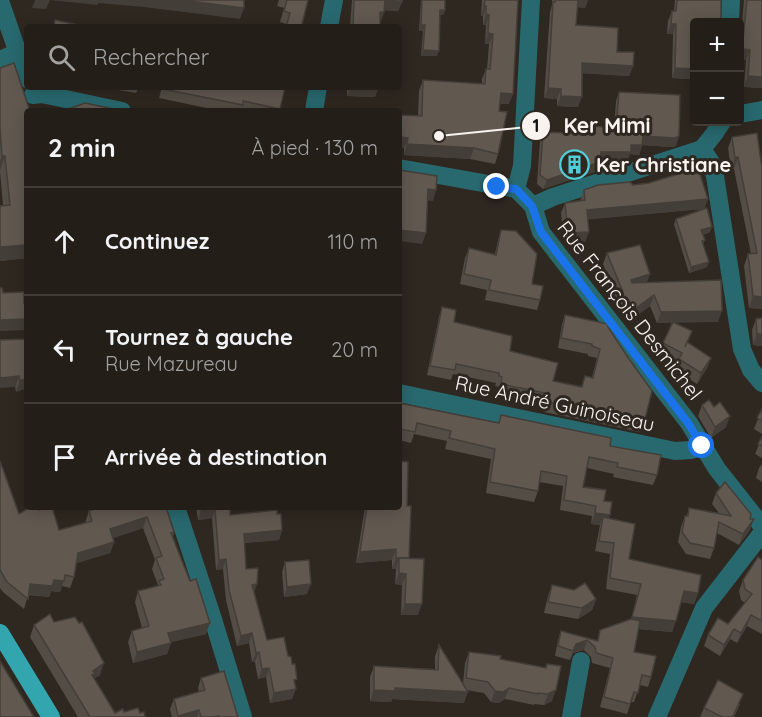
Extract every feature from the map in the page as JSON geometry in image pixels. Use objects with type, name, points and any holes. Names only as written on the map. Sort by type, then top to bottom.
[{"type":"main road","points":[[0,633],[51,717]]},
{"type":"street","points":[[330,24],[334,0]]},
{"type":"street","points":[[516,189],[522,166],[531,0]]},
{"type":"street","points":[[730,18],[731,0]]},
{"type":"street","points":[[0,1],[24,70]]},
{"type":"street","points":[[0,60],[18,52]]},
{"type":"street","points":[[314,108],[318,90]]},
{"type":"street","points":[[32,93],[108,108]]},
{"type":"street","points":[[744,113],[762,110]]},
{"type":"street","points":[[402,169],[516,189],[532,206],[553,197],[702,149],[719,126]]},
{"type":"street","points":[[702,149],[710,161],[715,176],[744,319],[745,357],[751,370],[762,383]]},
{"type":"street","name":"Rue François Desmichel","points":[[532,206],[541,232],[688,423],[717,469],[762,526]]},
{"type":"street","name":"Rue André Guinoiseau","points":[[402,394],[675,451],[691,450],[702,446]]},
{"type":"street","points":[[177,510],[243,717]]},
{"type":"street","points":[[657,717],[704,608],[762,533]]},
{"type":"street","points":[[571,717],[581,661]]},
{"type":"building","points":[[181,0],[244,0],[244,8]]},
{"type":"building","points":[[287,0],[308,0],[302,24],[287,24],[290,13],[284,11]]},
{"type":"building","points":[[354,0],[402,0],[402,2],[385,1],[384,12],[380,12],[380,24],[353,24]]},
{"type":"building","points":[[422,0],[445,0],[445,10],[440,10],[439,51],[423,50],[425,25],[421,25]]},
{"type":"building","points":[[485,0],[518,0],[513,94],[501,93],[499,111],[507,112],[498,154],[474,148],[407,144],[408,138],[402,137],[402,115],[422,116],[423,80],[485,84],[486,69],[490,69],[493,34],[488,33],[489,15],[486,14],[486,6],[484,6]]},
{"type":"building","points":[[578,0],[576,25],[618,28],[617,52],[634,52],[633,66],[582,63],[582,97],[561,96],[561,89],[548,88],[553,2]]},
{"type":"building","points":[[677,0],[721,0],[721,18],[690,18],[690,69],[675,68],[676,24],[671,24],[672,11],[676,11]]},
{"type":"building","points":[[747,0],[762,0],[762,77],[748,76],[750,50],[744,49]]},
{"type":"building","points":[[55,20],[73,24],[54,24]]},
{"type":"building","points":[[14,63],[29,108],[24,108],[24,245],[0,247],[0,206],[10,205],[5,156],[2,156],[0,68]]},
{"type":"building","points":[[168,90],[284,90],[280,108],[243,101],[243,105]]},
{"type":"building","points":[[619,92],[680,95],[679,136],[675,138],[643,136],[642,145],[631,145],[631,152],[601,152],[600,162],[547,180],[540,175],[543,132],[595,134],[595,126],[616,129]]},
{"type":"building","points":[[85,103],[109,108],[71,108]]},
{"type":"building","points":[[757,133],[762,168],[762,297],[753,296],[748,254],[757,253],[732,137]]},
{"type":"building","points":[[698,168],[708,199],[587,210],[589,232],[568,233],[565,203],[585,200],[584,190],[598,185],[649,183]]},
{"type":"building","points":[[402,170],[437,176],[436,190],[428,189],[426,233],[402,230]]},
{"type":"building","points":[[707,208],[712,227],[701,230],[709,262],[691,267],[676,219]]},
{"type":"building","points":[[501,230],[516,231],[537,254],[532,284],[543,286],[540,300],[489,290],[491,280],[464,274],[469,248],[496,255]]},
{"type":"building","points":[[640,245],[650,274],[631,280],[632,283],[721,280],[722,311],[661,312],[654,295],[632,311],[619,295],[623,292],[607,253]]},
{"type":"building","points":[[0,288],[3,293],[24,292],[24,319],[0,320]]},
{"type":"building","points":[[442,307],[456,310],[454,322],[512,336],[510,351],[558,363],[553,381],[582,387],[585,376],[593,378],[600,349],[592,344],[561,338],[565,315],[608,324],[652,391],[644,423],[548,402],[550,394],[501,384],[502,377],[499,373],[456,364],[455,370],[430,366]]},
{"type":"building","points":[[762,318],[762,334],[757,334],[756,319]]},
{"type":"building","points":[[673,322],[692,331],[687,342],[711,358],[701,373],[679,359],[682,353],[663,343]]},
{"type":"building","points":[[24,339],[24,379],[20,381],[19,376],[0,378],[0,340]]},
{"type":"building","points":[[709,400],[714,407],[720,402],[730,416],[715,427],[702,405]]},
{"type":"building","points":[[402,404],[499,423],[501,415],[611,438],[610,446],[661,455],[657,475],[617,467],[618,463],[589,457],[583,487],[606,490],[604,501],[612,502],[610,515],[595,513],[596,506],[564,500],[567,476],[541,471],[538,491],[490,482],[495,449],[449,438],[451,431],[417,423],[415,432],[402,430]]},
{"type":"building","points":[[762,409],[762,421],[757,418]]},
{"type":"building","points":[[0,461],[19,514],[26,510],[53,510],[59,530],[92,521],[89,511],[92,510],[167,510],[174,532],[171,533],[190,581],[196,579],[210,623],[168,633],[171,643],[137,652],[132,631],[149,626],[138,591],[161,585],[159,581],[164,579],[156,558],[162,556],[147,517],[110,529],[114,542],[78,553],[74,577],[65,575],[64,581],[54,580],[52,586],[30,584],[28,599],[7,582],[0,570]]},
{"type":"building","points":[[402,461],[408,462],[407,506],[411,506],[409,558],[396,558],[396,549],[360,552],[367,510],[402,510]]},
{"type":"building","points":[[725,482],[751,514],[750,519],[754,519],[743,534],[719,522],[714,548],[690,543],[682,532],[689,508],[731,516],[716,493]]},
{"type":"building","points":[[215,510],[230,510],[230,515],[277,510],[277,514],[281,514],[282,530],[244,534],[246,569],[258,568],[257,584],[252,585],[267,640],[284,637],[288,656],[291,657],[292,664],[295,664],[296,689],[274,693],[269,668],[262,669],[252,633],[241,636],[229,590],[226,559],[219,560]]},
{"type":"building","points":[[603,517],[635,524],[629,559],[701,575],[698,593],[684,591],[676,621],[632,617],[641,584],[610,578],[614,543],[599,541]]},
{"type":"building","points":[[758,557],[762,560],[762,621],[751,615],[741,633],[734,629],[724,645],[708,635],[718,618],[728,624],[752,594],[745,589],[743,580]]},
{"type":"building","points":[[399,558],[424,559],[422,604],[405,604],[406,574],[399,573]]},
{"type":"building","points":[[309,560],[311,584],[287,587],[285,562]]},
{"type":"building","points":[[585,583],[596,599],[582,608],[548,602],[552,585],[574,590]]},
{"type":"building","points":[[50,614],[54,622],[75,617],[79,623],[82,622],[104,663],[93,671],[95,674],[92,675],[115,713],[123,709],[124,712],[138,708],[140,713],[144,712],[145,717],[90,717],[34,625]]},
{"type":"building","points":[[631,619],[640,621],[634,652],[656,656],[651,677],[642,675],[638,693],[634,692],[630,704],[604,697],[613,658],[596,653],[595,647],[587,640],[576,644],[573,651],[558,646],[561,631],[598,641],[600,630]]},
{"type":"building","points":[[439,645],[468,692],[395,688],[395,691],[374,690],[374,666],[438,670]]},
{"type":"building","points":[[469,652],[501,656],[500,659],[546,668],[547,664],[561,666],[556,690],[548,694],[509,688],[503,692],[495,691],[488,682],[466,678]]},
{"type":"building","points":[[0,661],[34,717],[0,717]]},
{"type":"building","points":[[224,671],[238,717],[201,717],[199,710],[178,716],[174,699],[205,690],[201,678]]},
{"type":"building","points":[[718,680],[743,694],[733,716],[722,717],[704,708]]},
{"type":"place","name":"Ker Mimi","points":[[439,136]]},
{"type":"place","name":"Ker Christiane","points":[[575,164]]},
{"type":"route","points":[[497,187],[516,189],[532,206],[541,232],[688,423],[702,446]]}]
